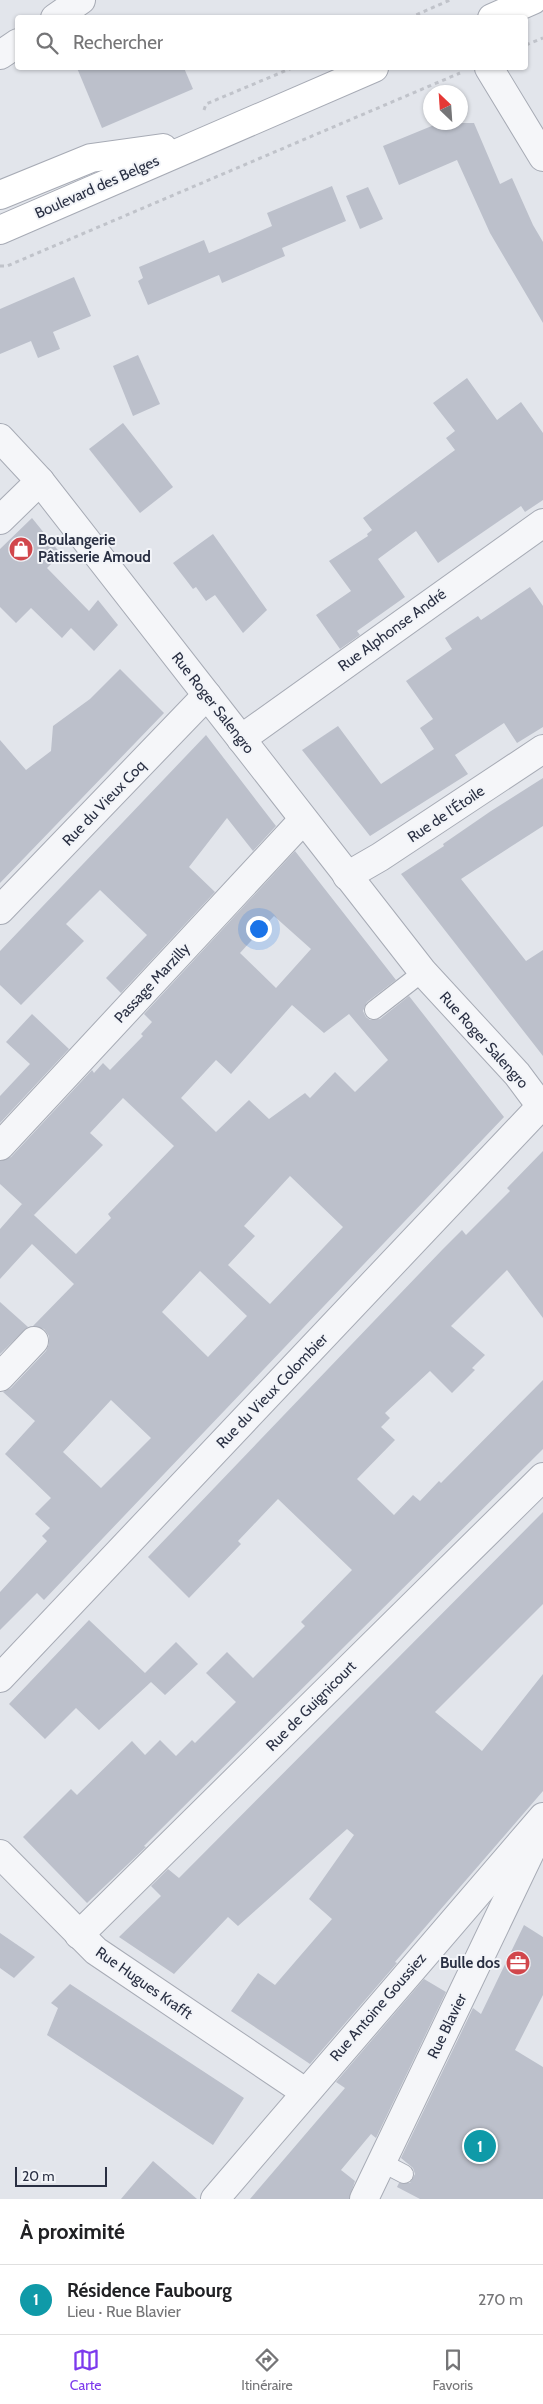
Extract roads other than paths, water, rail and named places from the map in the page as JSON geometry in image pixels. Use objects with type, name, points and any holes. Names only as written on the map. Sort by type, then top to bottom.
[{"type":"main road","points":[[499,15],[533,0]]},
{"type":"main road","name":"Boulevard des Belges","points":[[0,230],[369,70]]},
{"type":"main road","name":"Boulevard des Belges","points":[[0,196],[91,158],[195,144]]},
{"type":"street","points":[[59,15],[81,0]]},
{"type":"street","points":[[0,55],[15,45]]},
{"type":"street","points":[[476,70],[543,157]]},
{"type":"street","name":"Rue Roger Salengro","points":[[0,438],[40,481],[423,972],[517,1074],[543,1107]]},
{"type":"street","points":[[0,520],[40,481]]},
{"type":"street","name":"Rue Alphonse André","points":[[241,739],[543,522]]},
{"type":"street","name":"Rue du Vieux Coq","points":[[0,910],[207,695]]},
{"type":"street","name":"Rue de l'Étoile","points":[[347,876],[380,857],[543,749]]},
{"type":"street","name":"Passage Marzilly","points":[[0,1146],[304,820]]},
{"type":"street","name":"Rue du Vieux Colombier","points":[[0,1678],[543,1107]]},
{"type":"street","points":[[0,1378],[34,1341]]},
{"type":"street","name":"Rue de Guignicourt","points":[[79,1935],[543,1478]]},
{"type":"street","name":"Rue Antoine Goussiez","points":[[215,2199],[305,2092],[542,1828]]},
{"type":"street","name":"Rue Blavier","points":[[365,2198],[392,2168],[542,1828]]},
{"type":"street","name":"Rue Hugues Krafft","points":[[0,1854],[79,1935],[119,1968],[305,2092]]},
{"type":"lane","points":[[374,1010],[423,972]]},
{"type":"place","name":"Boulangerie Pâtisserie Amoud","points":[[21,549]]},
{"type":"place","name":"Bulle dos","points":[[518,1963]]},
{"type":"place","name":"Résidence Faubourg","points":[[480,2146]]}]
